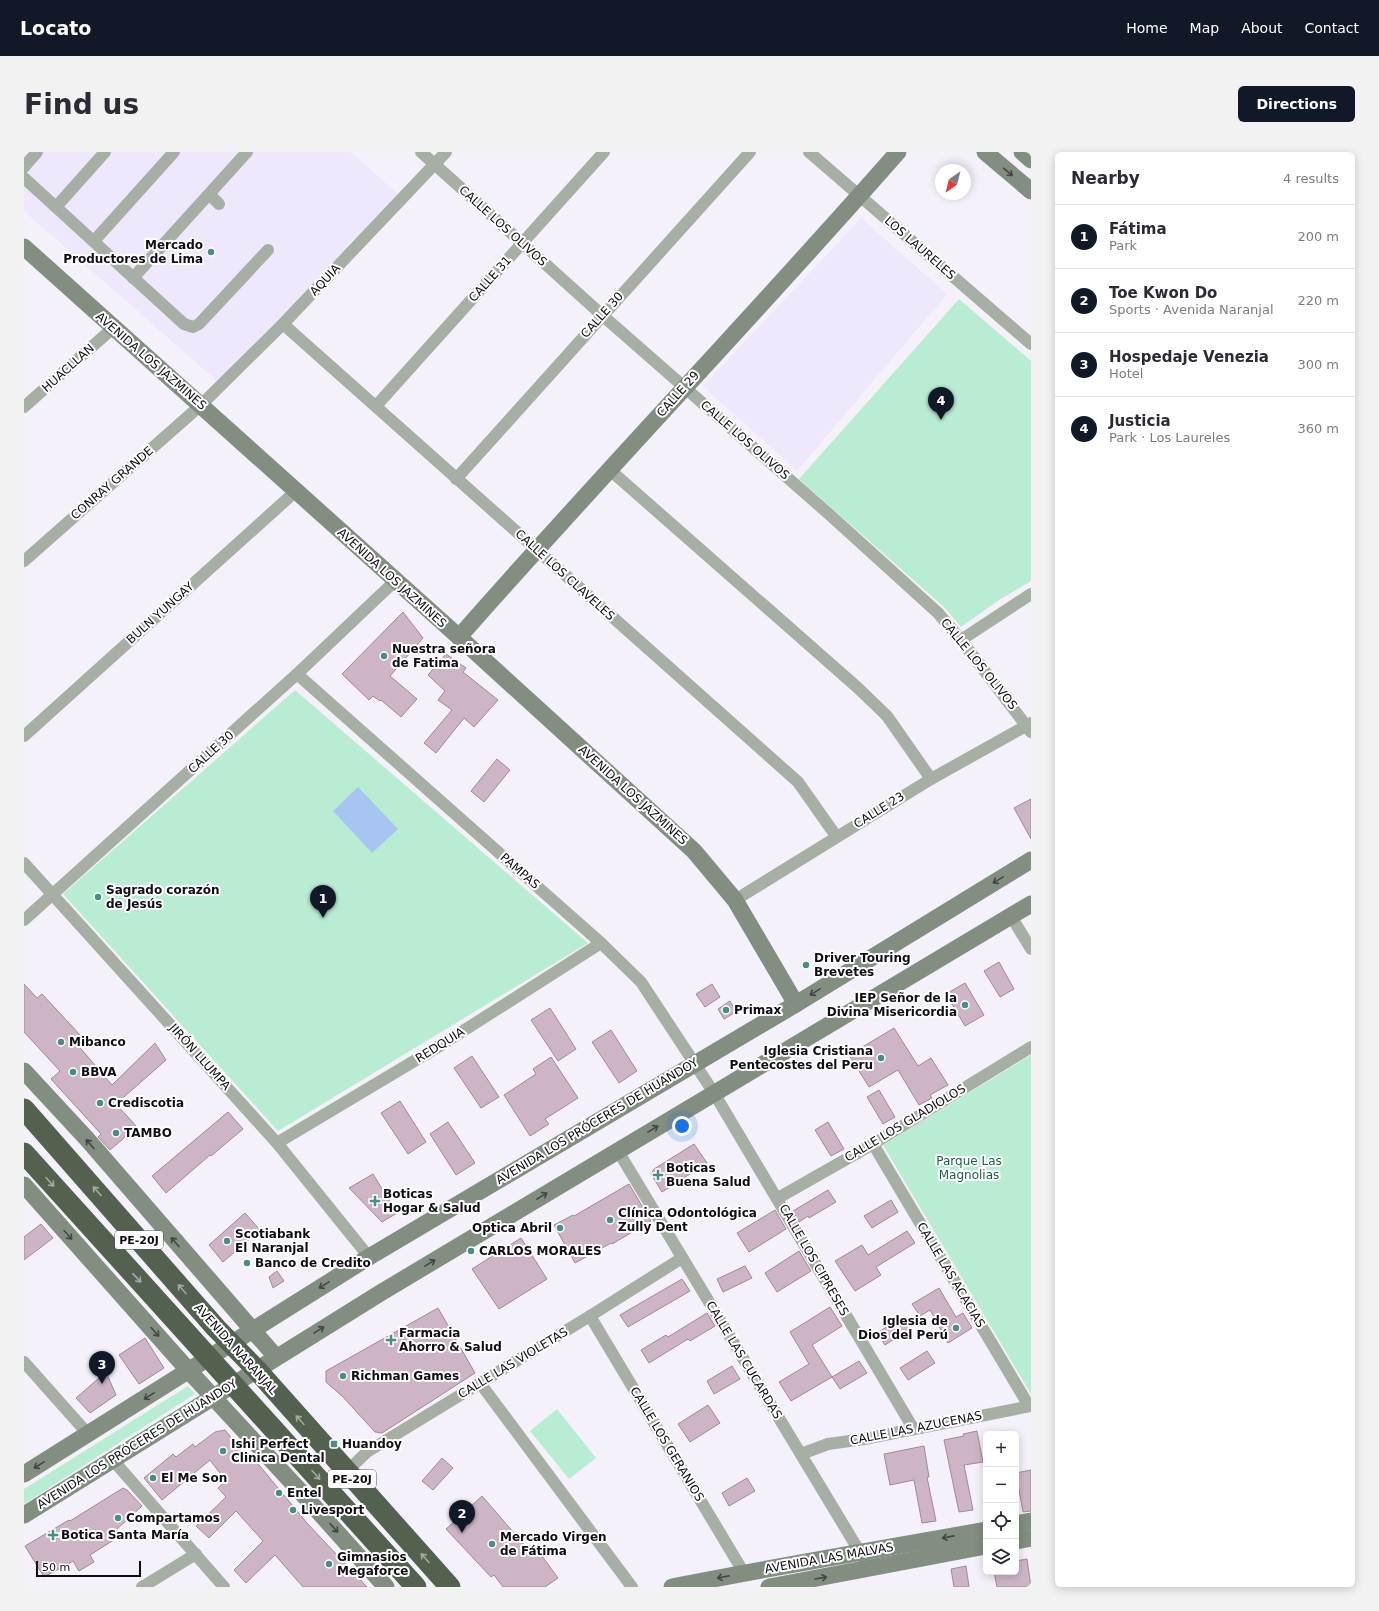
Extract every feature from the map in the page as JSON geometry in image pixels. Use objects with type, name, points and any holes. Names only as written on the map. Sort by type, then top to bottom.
[{"type":"highway","name":"AVENIDA NARANJAL","points":[[24,1109],[231,1344],[256,1369],[346,1472],[450,1587]]},
{"type":"highway","name":"AVENIDA NARANJAL","points":[[24,1153],[416,1587]]},
{"type":"main road","name":"CALLE 29","points":[[459,637],[536,549],[610,470],[898,152]]},
{"type":"main road","points":[[985,152],[1031,191]]},
{"type":"main road","points":[[1022,152],[1031,160]]},
{"type":"main road","name":"AVENIDA LOS JAZMINES","points":[[24,247],[459,637],[694,851],[735,900],[796,1004]]},
{"type":"main road","name":"AVENIDA LOS PRÓCERES DE HUANDOY","points":[[24,1474],[253,1331],[276,1314],[369,1257],[694,1063],[796,1004],[1031,860]]},
{"type":"main road","name":"AVENIDA LOS PRÓCERES DE HUANDOY","points":[[24,1515],[256,1369],[1031,904]]},
{"type":"main road","name":"AVENIDA NARANJAL","points":[[24,1071],[86,1139],[276,1357]]},
{"type":"main road","points":[[24,1185],[212,1397],[295,1485],[386,1587]]},
{"type":"main road","points":[[1019,1523],[1031,1521]]},
{"type":"main road","name":"AVENIDA LAS MALVAS","points":[[672,1587],[744,1572],[862,1553],[983,1531]]},
{"type":"main road","points":[[1019,1540],[1031,1538]]},
{"type":"main road","name":"AVENIDA LAS MALVAS","points":[[769,1587],[983,1547]]},
{"type":"street","points":[[24,167],[37,152]]},
{"type":"street","points":[[56,207],[104,152]]},
{"type":"street","points":[[94,241],[174,152]]},
{"type":"street","points":[[133,278],[247,152]]},
{"type":"street","name":"CALLE LOS OLIVOS","points":[[421,152],[602,315],[685,386],[830,515],[938,613],[1030,727]]},
{"type":"street","name":"AQUIA","points":[[201,405],[283,324],[446,152]]},
{"type":"street","name":"CALLE 31","points":[[376,406],[604,152]]},
{"type":"street","name":"CALLE 30","points":[[456,479],[750,152]]},
{"type":"street","name":"LOS LAURELES","points":[[809,152],[1031,344]]},
{"type":"street","points":[[24,178],[184,324],[193,327],[199,324],[268,250]]},
{"type":"street","points":[[210,194],[219,204]]},
{"type":"street","name":"CALLE LOS CLAVELES","points":[[283,324],[798,782],[836,836]]},
{"type":"street","name":"HUACLLAN","points":[[26,400],[113,328]]},
{"type":"street","name":"CONRAY GRANDE","points":[[24,561],[201,405]]},
{"type":"street","points":[[610,470],[863,693],[887,716],[930,779]]},
{"type":"street","name":"BULN YUNGAY","points":[[24,736],[296,491]]},
{"type":"street","name":"CALLE 30","points":[[24,920],[297,674],[395,581]]},
{"type":"street","points":[[961,640],[1031,594]]},
{"type":"street","name":"PAMPAS","points":[[297,674],[601,943],[640,982],[714,1093]]},
{"type":"street","name":"CALLE 23","points":[[735,900],[930,779],[1030,727]]},
{"type":"street","name":"JIRÓN LLUMPA","points":[[24,863],[277,1143],[369,1257]]},
{"type":"street","points":[[1011,916],[1031,949]]},
{"type":"street","name":"REDQUIA","points":[[277,1143],[442,1045],[601,943]]},
{"type":"street","name":"CALLE LOS GLADIOLOS","points":[[778,1198],[873,1144],[1031,1047]]},
{"type":"street","name":"CALLE LOS CIPRESES","points":[[714,1093],[778,1198],[912,1428]]},
{"type":"street","name":"CALLE LAS ACACIAS","points":[[873,1144],[1030,1406]]},
{"type":"street","name":"CALLE LAS CUCARDAS","points":[[618,1151],[862,1553],[870,1569]]},
{"type":"street","name":"CALLE LAS VIOLETAS","points":[[346,1472],[367,1452],[682,1258]]},
{"type":"street","name":"CALLE LOS GERANIOS","points":[[590,1316],[744,1572]]},
{"type":"street","points":[[24,1362],[88,1434]]},
{"type":"street","points":[[480,1383],[632,1587]]},
{"type":"street","name":"CALLE LAS AZUCENAS","points":[[801,1454],[828,1444],[864,1439],[912,1428],[1030,1406]]},
{"type":"street","points":[[112,1459],[224,1587]]},
{"type":"street","points":[[142,1587],[196,1554]]},
{"type":"shaded area","name":"Mercado Productores de Lima","points":[[24,152],[351,152],[402,198],[218,382],[24,211]]},
{"type":"shaded area","points":[[861,218],[947,294],[797,471],[703,386]]},
{"type":"green space","points":[[959,299],[1031,361],[1031,581],[999,600],[961,627],[944,607],[799,479]]},
{"type":"green space","points":[[295,690],[588,943],[278,1131],[63,894]]},
{"type":"green space","name":"Parque Las Magnolias","points":[[1031,1055],[1031,1394],[883,1145]]},
{"type":"green space","points":[[188,1386],[195,1394],[24,1504],[24,1489]]},
{"type":"green space","points":[[557,1409],[596,1458],[569,1479],[530,1431]]},
{"type":"water","points":[[358,787],[398,829],[372,853],[333,811]]},
{"type":"building","name":"Nuestra señora de Fatima","points":[[403,612],[423,638],[390,676],[417,699],[401,717],[381,700],[380,701],[373,696],[369,700],[342,674]]},
{"type":"building","points":[[446,654],[466,668],[463,672],[498,700],[474,727],[464,718],[436,753],[424,743],[452,710],[438,700],[445,691],[428,675]]},
{"type":"building","points":[[497,759],[510,770],[484,802],[471,791]]},
{"type":"building","points":[[1031,799],[1031,839],[1014,808]]},
{"type":"building","points":[[999,962],[1014,989],[1000,997],[984,971]]},
{"type":"building","name":"IEP Señor de la Divina Misericordia","points":[[965,983],[984,1015],[965,1026],[946,994]]},
{"type":"building","points":[[24,984],[37,998],[42,994],[82,1037],[76,1043],[112,1085],[155,1043],[166,1060],[116,1104],[137,1127],[110,1150],[98,1137],[101,1134],[51,1079],[60,1071],[24,1032]]},
{"type":"building","points":[[712,984],[720,997],[705,1007],[696,994]]},
{"type":"building","name":"Primax","points":[[730,1001],[736,1012],[724,1019],[718,1009]]},
{"type":"building","points":[[550,1008],[576,1049],[558,1061],[531,1020]]},
{"type":"building","name":"Iglesia Cristiana Pentecostes del Peru","points":[[894,1028],[918,1066],[931,1058],[948,1085],[930,1095],[932,1098],[919,1105],[898,1070],[869,1087],[849,1055]]},
{"type":"building","points":[[611,1030],[637,1071],[619,1083],[592,1042]]},
{"type":"building","points":[[472,1056],[499,1097],[481,1108],[454,1068]]},
{"type":"building","points":[[551,1057],[578,1098],[545,1119],[549,1124],[530,1136],[504,1095],[536,1074],[533,1069]]},
{"type":"building","points":[[879,1090],[895,1117],[883,1124],[867,1097]]},
{"type":"building","points":[[400,1101],[426,1142],[408,1154],[381,1113]]},
{"type":"building","points":[[228,1112],[243,1129],[166,1193],[152,1176]]},
{"type":"building","points":[[448,1122],[475,1163],[456,1175],[430,1134]]},
{"type":"building","points":[[828,1122],[844,1149],[831,1156],[815,1130]]},
{"type":"building","points":[[694,1144],[707,1163],[662,1192],[651,1174],[654,1169]]},
{"type":"building","name":"Boticas Hogar & Salud","points":[[373,1174],[397,1213],[382,1222],[349,1188]]},
{"type":"building","points":[[629,1184],[651,1221],[612,1244],[611,1243],[575,1263],[554,1225],[573,1215],[574,1216]]},
{"type":"building","points":[[828,1190],[836,1202],[809,1218],[808,1216],[799,1222],[793,1211]]},
{"type":"building","points":[[891,1200],[898,1212],[872,1228],[864,1216]]},
{"type":"building","points":[[775,1210],[786,1229],[749,1252],[737,1233]]},
{"type":"building","points":[[245,1213],[260,1230],[223,1262],[209,1245]]},
{"type":"building","points":[[41,1224],[53,1238],[24,1260],[24,1237]]},
{"type":"building","points":[[907,1231],[915,1243],[876,1267],[881,1275],[855,1291],[835,1261],[862,1245],[868,1255]]},
{"type":"building","points":[[521,1238],[547,1279],[499,1309],[472,1269]]},
{"type":"building","points":[[799,1251],[811,1271],[777,1292],[765,1273]]},
{"type":"building","points":[[745,1266],[752,1278],[723,1292],[717,1279]]},
{"type":"building","points":[[277,1271],[284,1281],[273,1288],[269,1277]]},
{"type":"building","points":[[682,1279],[690,1291],[628,1327],[620,1315]]},
{"type":"building","points":[[939,1288],[956,1317],[963,1313],[972,1328],[948,1343],[930,1310],[920,1316],[912,1304]]},
{"type":"building","points":[[830,1307],[842,1326],[812,1345],[832,1377],[791,1401],[779,1382],[809,1364],[790,1332]]},
{"type":"building","points":[[438,1308],[475,1373],[382,1433],[375,1432],[343,1397],[326,1382],[326,1371]]},
{"type":"building","points":[[707,1313],[715,1326],[690,1341],[688,1339],[649,1363],[641,1350],[666,1335],[668,1337]]},
{"type":"building","points":[[904,1316],[911,1328],[885,1345],[877,1333]]},
{"type":"building","points":[[145,1338],[164,1368],[139,1384],[119,1355]]},
{"type":"building","points":[[927,1351],[935,1363],[908,1380],[900,1368]]},
{"type":"building","points":[[859,1361],[867,1373],[840,1389],[832,1377]]},
{"type":"building","points":[[732,1366],[740,1379],[714,1394],[707,1381]]},
{"type":"building","points":[[106,1372],[116,1395],[90,1413],[76,1398]]},
{"type":"building","points":[[708,1405],[720,1423],[690,1442],[678,1424]]},
{"type":"building","points":[[225,1430],[250,1461],[254,1459],[307,1523],[367,1587],[303,1587],[275,1555],[246,1583],[234,1570],[263,1541],[236,1511],[209,1538],[196,1526],[226,1497],[218,1488],[226,1481],[210,1460],[162,1500],[144,1478],[173,1454],[176,1457],[193,1444],[195,1447],[215,1432]]},
{"type":"building","points":[[977,1431],[983,1462],[964,1465],[973,1510],[959,1512],[944,1440],[964,1436],[963,1434]]},
{"type":"building","points":[[924,1446],[929,1477],[927,1477],[936,1521],[922,1523],[914,1480],[890,1485],[884,1454]]},
{"type":"building","points":[[442,1458],[453,1468],[433,1490],[422,1481]]},
{"type":"building","points":[[1031,1470],[1031,1511],[1023,1512],[1019,1490],[1019,1472]]},
{"type":"building","points":[[747,1478],[755,1491],[729,1506],[722,1493]]},
{"type":"building","points":[[123,1488],[127,1490],[142,1506],[116,1530],[120,1536],[90,1555],[94,1562],[79,1571],[73,1561],[44,1577],[25,1546],[69,1520],[70,1521]]},
{"type":"building","points":[[482,1496],[534,1556],[539,1552],[558,1578],[545,1587],[503,1587],[494,1575],[491,1577],[446,1529]]},
{"type":"building","points":[[1027,1559],[1031,1587],[997,1587],[995,1575],[1019,1575],[1019,1560]]},
{"type":"building","points":[[966,1566],[969,1587],[954,1587],[951,1569]]},
{"type":"place","name":"Mercado Productores de Lima","points":[[211,252]]},
{"type":"place","name":"Justicia","points":[[941,420]]},
{"type":"place","name":"Nuestra señora de Fatima","points":[[384,656]]},
{"type":"place","name":"Sagrado corazón de Jesús","points":[[98,897]]},
{"type":"place","name":"Fátima","points":[[323,918]]},
{"type":"place","name":"Driver Touring Brevetes","points":[[806,965]]},
{"type":"place","name":"IEP Señor de la Divina Misericordia","points":[[965,1005]]},
{"type":"place","name":"Primax","points":[[726,1010]]},
{"type":"place","name":"Mibanco","points":[[61,1042]]},
{"type":"place","name":"Iglesia Cristiana Pentecostes del Peru","points":[[881,1058]]},
{"type":"place","name":"BBVA","points":[[73,1072]]},
{"type":"place","name":"Crediscotia","points":[[100,1103]]},
{"type":"place","name":"TAMBO","points":[[116,1133]]},
{"type":"place","name":"Boticas Buena Salud","points":[[658,1175]]},
{"type":"place","name":"Boticas Hogar & Salud","points":[[375,1201]]},
{"type":"place","name":"Clínica Odontológica Zully Dent","points":[[610,1220]]},
{"type":"place","name":"Optica Abril","points":[[560,1228]]},
{"type":"place","name":"Scotiabank El Naranjal","points":[[227,1241]]},
{"type":"place","name":"CARLOS MORALES","points":[[471,1251]]},
{"type":"place","name":"Banco de Credito","points":[[247,1263]]},
{"type":"place","name":"Iglesia de Dios del Perú","points":[[956,1328]]},
{"type":"place","name":"Farmacia Ahorro & Salud","points":[[391,1340]]},
{"type":"place","name":"Richman Games","points":[[343,1376]]},
{"type":"place","name":"Hospedaje Venezia","points":[[102,1384]]},
{"type":"place","name":"Huandoy","points":[[334,1444]]},
{"type":"place","name":"Ishi Perfect Clinica Dental","points":[[223,1451]]},
{"type":"place","name":"El Me Son","points":[[153,1478]]},
{"type":"place","name":"Entel","points":[[279,1493]]},
{"type":"place","name":"Livesport","points":[[293,1510]]},
{"type":"place","name":"Compartamos","points":[[118,1518]]},
{"type":"place","name":"Toe Kwon Do","points":[[462,1533]]},
{"type":"place","name":"Botica Santa María","points":[[53,1535]]},
{"type":"place","name":"Mercado Virgen de Fátima","points":[[492,1544]]},
{"type":"place","name":"Gimnasios Megaforce","points":[[329,1564]]}]
